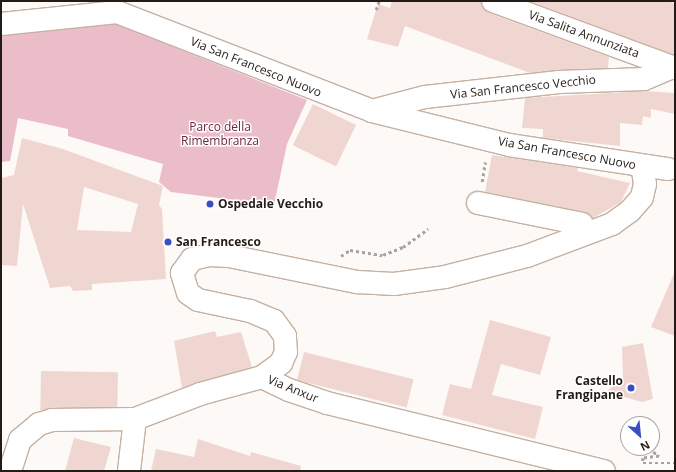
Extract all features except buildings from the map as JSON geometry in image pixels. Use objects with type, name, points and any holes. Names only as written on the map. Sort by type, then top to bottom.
[{"type":"street","name":"Via Salita Annunziata","points":[[493,1],[674,67]]},
{"type":"street","name":"Via San Francesco Nuovo","points":[[1,24],[117,12],[372,111],[510,145],[642,166],[645,184],[642,197],[630,211],[612,224],[527,256],[445,277],[394,284],[357,282],[229,256],[210,255],[192,259],[182,273],[185,287],[194,298],[265,316],[282,330],[286,345],[285,357],[276,368],[262,377]]},
{"type":"street","name":"Via San Francesco Vecchio","points":[[372,111],[425,97],[559,82],[644,78],[674,67]]},
{"type":"street","points":[[642,166],[668,169]]},
{"type":"street","points":[[478,203],[582,224]]},
{"type":"street","name":"Via Anxur","points":[[10,471],[20,440],[39,424],[52,420],[135,419],[200,394],[262,377],[289,390],[327,403],[604,471]]},
{"type":"street","points":[[129,471],[135,419]]},
{"type":"path","points":[[376,10],[379,1]]},
{"type":"path","points":[[366,255],[383,255],[403,247],[428,229]]},
{"type":"path","points":[[659,456],[644,458],[643,463],[675,463]]},
{"type":"green space","name":"Parco della Rimembranza","points":[[113,23],[307,100],[287,144],[274,205],[171,192],[159,182],[163,164],[68,136],[68,129],[18,118],[10,161],[1,162],[1,35]]},
{"type":"place","name":"Ospedale Vecchio","points":[[210,204]]},
{"type":"place","name":"San Francesco","points":[[168,242]]},
{"type":"place","name":"Castello Frangipane","points":[[631,388]]}]
